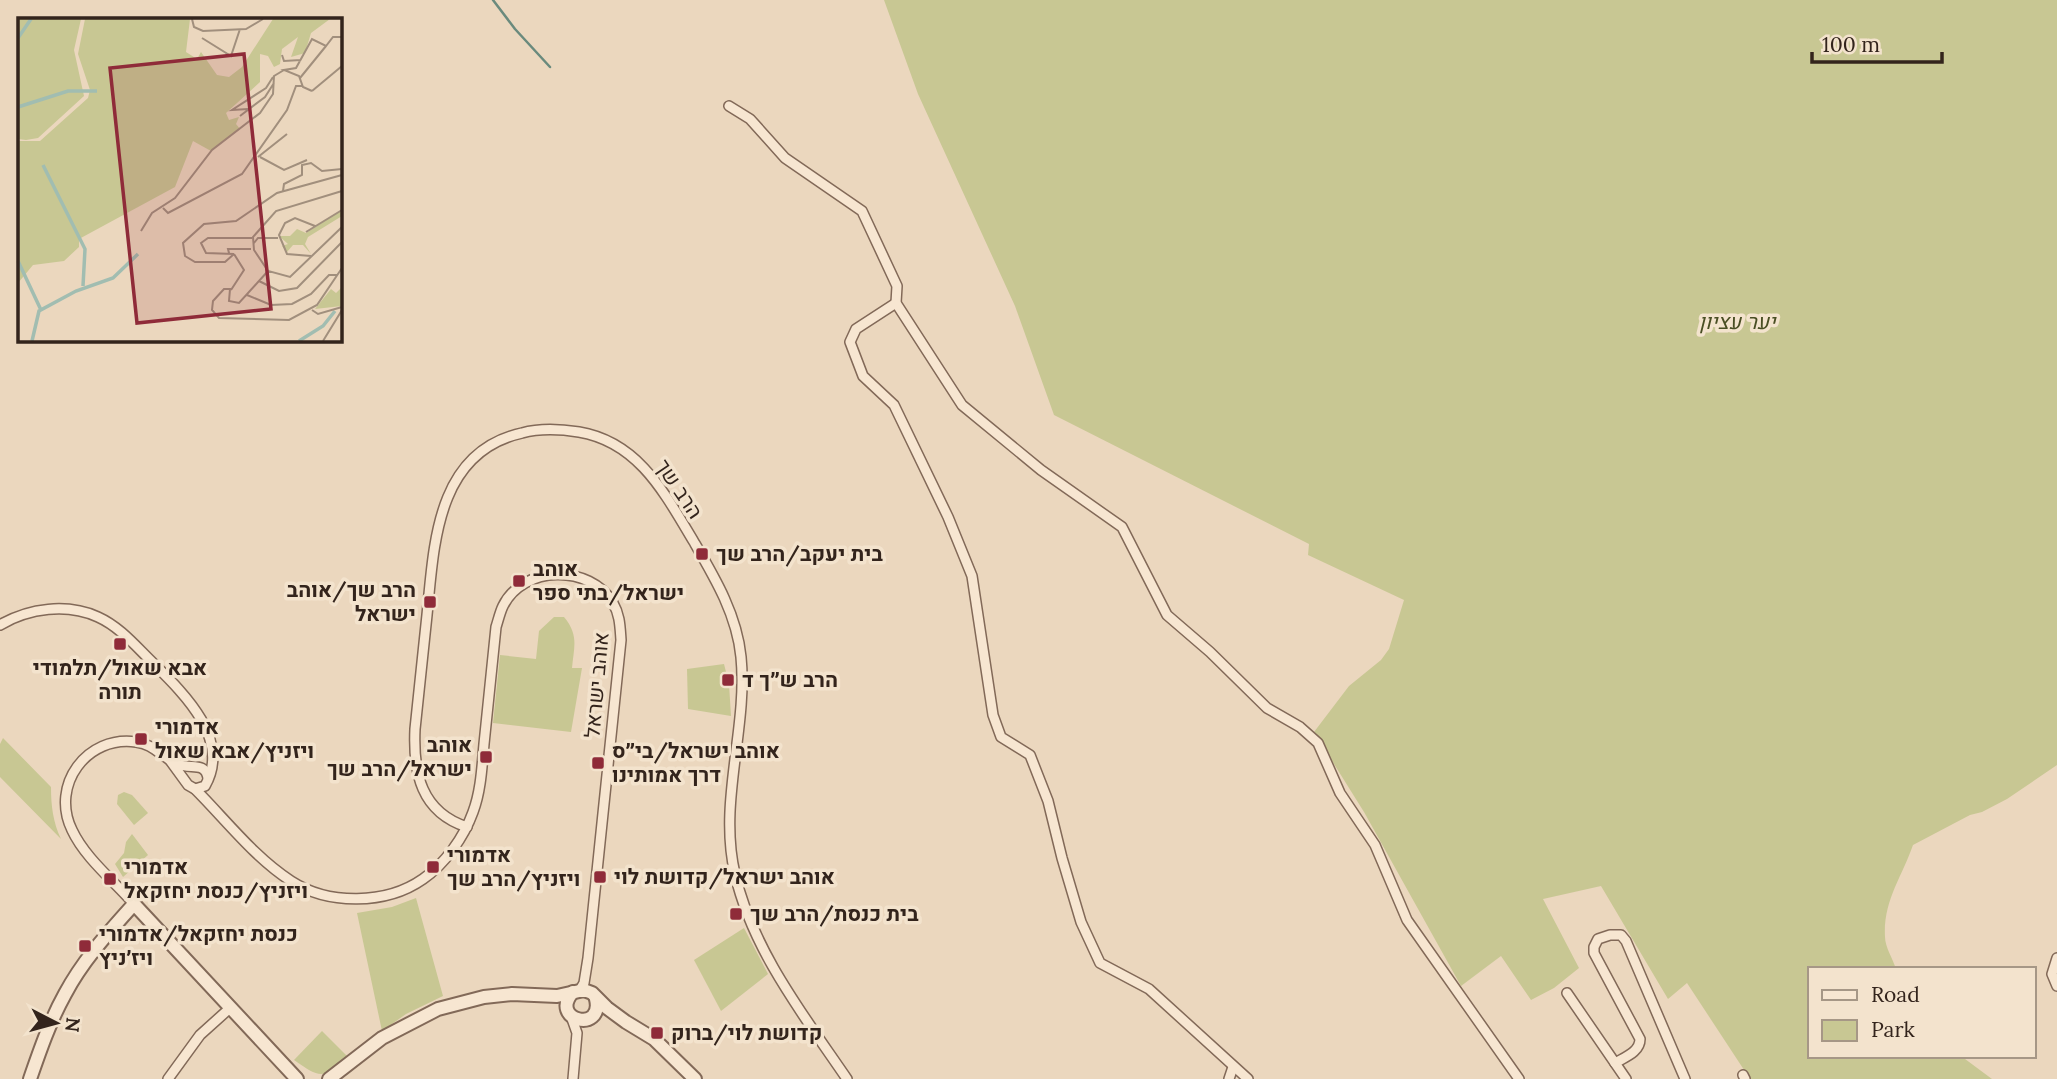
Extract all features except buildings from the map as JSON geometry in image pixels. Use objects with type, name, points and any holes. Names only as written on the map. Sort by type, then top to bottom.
[{"type":"street","points":[[729,106],[750,119],[785,158],[862,211],[897,286],[896,303],[962,405],[1041,470],[1122,527],[1167,615],[1210,652],[1267,708],[1300,727],[1318,743],[1340,793],[1375,845],[1407,920],[1519,1079]]},
{"type":"street","points":[[896,303],[856,329],[850,342],[863,376],[894,404],[948,517],[972,576],[993,715],[1001,737],[1030,754],[1048,801],[1081,922],[1100,962],[1149,989],[1248,1079]]},
{"type":"street","name":"הרב שך","points":[[467,827],[443,816],[427,797],[418,775],[415,752],[433,551],[442,511],[449,493],[468,463],[496,442],[531,430],[552,429],[599,437],[622,448],[650,473],[711,570],[729,608],[740,645],[742,670],[730,817],[734,871],[739,893],[770,960],[847,1079]]},
{"type":"street","name":"אוהב ישראל","points":[[195,789],[264,861],[293,882],[317,892],[346,898],[363,898],[394,892],[420,881],[436,870],[467,827],[474,810],[480,779],[496,627],[503,606],[514,590],[529,580],[547,575],[583,579],[599,588],[612,602],[620,619],[621,640],[585,994]]},
{"type":"street","points":[[0,625],[24,614],[42,610],[70,610],[98,617],[127,637],[179,689],[199,716],[212,755],[208,781],[202,788],[195,789],[186,782],[169,759]]},
{"type":"street","points":[[186,782],[186,775],[207,756],[209,740]]},
{"type":"street","points":[[216,811],[204,769],[181,765],[145,744],[128,741],[108,744],[82,759],[74,770],[67,789],[66,808],[72,830],[86,852],[293,1077]]},
{"type":"street","points":[[30,1079],[65,993],[93,952],[134,904]]},
{"type":"street","points":[[1615,1063],[1635,1051],[1640,1044],[1640,1039],[1594,953],[1598,939],[1617,934],[1626,941],[1685,1079]]},
{"type":"street","points":[[2057,958],[2052,974],[2057,986]]},
{"type":"street","points":[[1567,993],[1626,1079]]},
{"type":"street","points":[[577,1045],[576,1026],[570,1014],[568,999],[585,994]]},
{"type":"street","points":[[573,1079],[580,1032],[597,1006],[585,994]]},
{"type":"street","points":[[334,1077],[382,1038],[438,1009],[484,997],[585,994],[654,1039],[695,1079]]},
{"type":"street","points":[[537,996],[550,1000],[580,1020],[606,1017],[632,1026]]},
{"type":"street","points":[[168,1079],[200,1035],[230,1009]]},
{"type":"street","points":[[1229,1079],[1233,1067]]},
{"type":"green space","name":"יער עציון","points":[[884,0],[2057,0],[2057,765],[2007,799],[1913,845],[1890,901],[1885,924],[1886,945],[1895,967],[1808,967],[1808,1058],[1964,1058],[1992,1079],[1750,1079],[1687,983],[1668,999],[1601,886],[1543,899],[1579,968],[1554,988],[1531,1000],[1501,956],[1461,986],[1364,812],[1314,732],[1349,686],[1381,660],[1389,649],[1404,600],[1308,555],[1309,544],[1054,415],[1015,306],[918,94]]},
{"type":"green space","points":[[554,617],[564,617],[569,623],[574,641],[572,668],[582,668],[571,732],[493,723],[500,655],[536,659],[539,631]]},
{"type":"green space","points":[[724,664],[729,684],[731,716],[688,709],[687,669]]},
{"type":"green space","points":[[3,738],[51,787],[53,814],[61,839],[0,777],[0,744]]},
{"type":"green space","points":[[124,792],[132,795],[148,813],[134,825],[117,804],[118,795]]},
{"type":"green space","points":[[132,834],[148,855],[123,877],[115,864],[124,853],[126,842]]},
{"type":"green space","points":[[416,898],[443,996],[406,1014],[382,1031],[357,913],[392,907]]},
{"type":"green space","points":[[744,928],[768,974],[721,1011],[694,960]]},
{"type":"green space","points":[[322,1031],[349,1058],[333,1070],[322,1074],[310,1071],[294,1060]]},
{"type":"waterway","points":[[493,0],[550,67]]},
{"type":"place","name":"בית יעקב/הרב שך","points":[[702,554]]},
{"type":"place","name":"אוהב ישראל/בתי ספר","points":[[519,581]]},
{"type":"place","name":"הרב שך/אוהב ישראל","points":[[430,602]]},
{"type":"place","name":"אבא שאול/תלמודי תורה","points":[[120,644]]},
{"type":"place","name":"הרב ש״ך ד","points":[[728,680]]},
{"type":"place","name":"אדמורי ויזניץ/אבא שאול","points":[[141,739]]},
{"type":"place","name":"אוהב ישראל/הרב שך","points":[[486,757]]},
{"type":"place","name":"אוהב ישראל/בי״ס דרך אמותינו","points":[[598,763]]},
{"type":"place","name":"אדמורי ויזניץ/הרב שך","points":[[433,867]]},
{"type":"place","name":"אוהב ישראל/קדושת לוי","points":[[600,877]]},
{"type":"place","name":"אדמורי ויזניץ/כנסת יחזקאל","points":[[110,879]]},
{"type":"place","name":"בית כנסת/הרב שך","points":[[736,914]]},
{"type":"place","name":"כנסת יחזקאל/אדמורי ויז׳ניץ","points":[[85,946]]},
{"type":"place","name":"קדושת לוי/ברוק","points":[[657,1033]]}]
